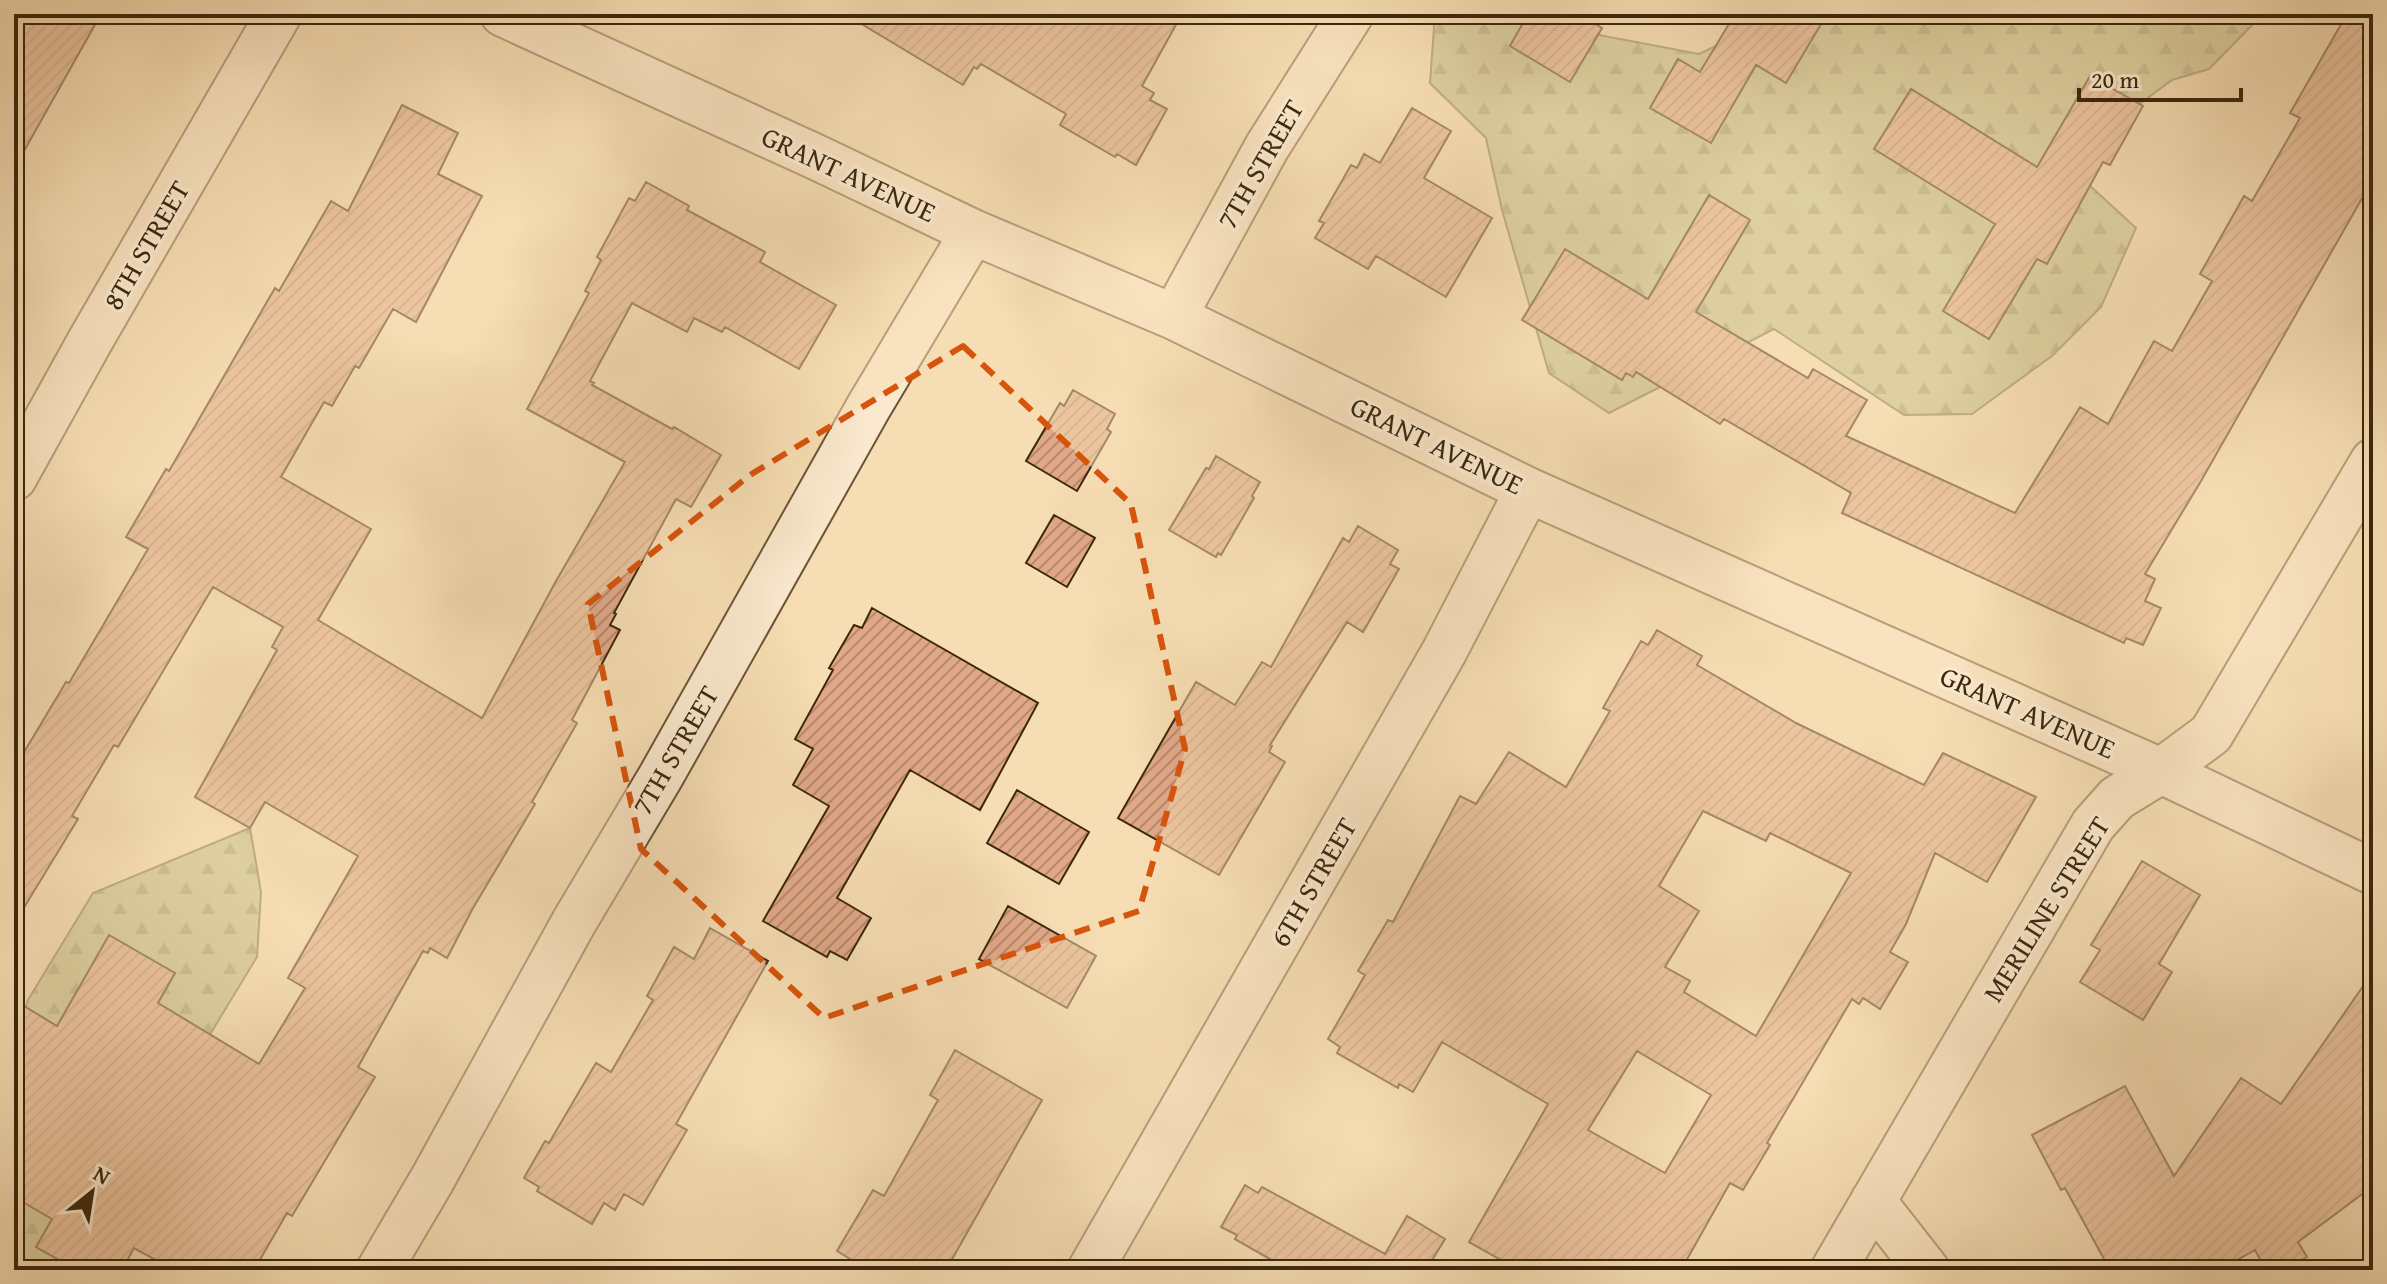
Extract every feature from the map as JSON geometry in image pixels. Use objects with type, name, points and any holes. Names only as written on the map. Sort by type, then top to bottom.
[{"type":"street","name":"8TH STREET","points":[[14,478],[279,14]]},
{"type":"street","name":"GRANT AVENUE","points":[[503,14],[973,232],[1174,317],[1528,490],[2161,771],[2373,872]]},
{"type":"street","name":"7TH STREET","points":[[1174,317],[1267,147],[1351,14]]},
{"type":"street","name":"7TH STREET","points":[[379,1270],[868,408],[973,232]]},
{"type":"street","name":"MERILINE STREET","points":[[1833,1270],[2093,825],[2117,798],[2161,771],[2211,734],[2373,461]]},
{"type":"street","name":"6TH STREET","points":[[1090,1270],[1444,652],[1528,490]]},
{"type":"street","points":[[1873,1201],[1927,1270]]},
{"type":"highlighted area","points":[[963,346],[1131,504],[1185,749],[1139,911],[824,1018],[641,849],[588,604],[750,475]]},
{"type":"green space","points":[[1435,14],[1488,14],[1699,54],[1784,14],[2263,14],[2209,69],[2172,80],[2063,161],[2136,228],[2101,307],[2052,356],[1972,414],[1904,415],[1774,329],[1609,413],[1549,373],[1502,210],[1486,138],[1430,83]]},
{"type":"green space","points":[[250,828],[261,892],[257,957],[67,1270],[14,1270],[14,1048],[28,1000],[93,893]]},
{"type":"building","points":[[14,14],[101,14],[14,169]]},
{"type":"building","points":[[845,14],[1182,14],[1142,86],[1154,93],[1150,100],[1167,109],[1136,165],[1117,154],[1115,157],[1060,125],[1066,114],[981,64],[977,69],[974,67],[963,85]]},
{"type":"building","points":[[1528,14],[1578,14],[1602,28],[1570,82],[1510,46]]},
{"type":"building","points":[[1735,14],[1827,14],[1786,83],[1756,65],[1711,143],[1650,108],[1678,59],[1700,72]]},
{"type":"building","points":[[2347,14],[2373,14],[2373,179],[2145,574],[2155,579],[2145,601],[2161,608],[2143,645],[2126,638],[2124,643],[1842,513],[1851,493],[1724,419],[1720,424],[1636,372],[1633,377],[1626,373],[1622,380],[1522,320],[1565,249],[1648,299],[1709,195],[1750,220],[1696,312],[1808,378],[1813,369],[1867,400],[1846,436],[2015,513],[2080,407],[2108,424],[2154,341],[2172,351],[2212,281],[2200,274],[2244,196],[2252,201],[2300,118],[2290,113]]},
{"type":"building","points":[[2090,76],[2143,106],[2110,165],[2103,162],[2047,264],[2037,259],[1989,339],[1943,311],[1995,224],[1874,149],[1911,89],[2037,167]]},
{"type":"building","points":[[402,105],[458,133],[438,174],[482,196],[416,322],[393,309],[359,368],[355,366],[332,406],[324,402],[281,477],[371,529],[318,620],[482,718],[625,462],[527,409],[589,293],[585,291],[601,260],[597,257],[629,198],[635,201],[646,182],[689,206],[687,210],[765,252],[760,262],[836,305],[799,369],[725,327],[722,332],[694,318],[687,332],[632,303],[590,381],[594,383],[592,385],[721,455],[691,507],[676,499],[614,613],[610,625],[620,630],[572,720],[577,723],[532,802],[535,804],[447,958],[430,948],[428,953],[423,951],[358,1067],[375,1077],[292,1216],[287,1213],[254,1270],[174,1270],[134,1248],[122,1270],[77,1270],[36,1247],[52,1219],[14,1197],[14,1000],[57,1026],[109,935],[175,973],[158,1003],[259,1064],[305,988],[288,978],[358,856],[265,802],[250,828],[195,797],[277,650],[272,647],[283,627],[213,587],[118,747],[114,745],[72,816],[78,819],[14,924],[14,769],[148,549],[126,537],[166,469],[169,471],[275,288],[279,291],[331,201],[348,211]]},
{"type":"building","points":[[1412,108],[1451,131],[1424,178],[1492,218],[1446,297],[1376,256],[1368,269],[1315,238],[1324,223],[1319,221],[1351,165],[1357,168],[1364,154],[1380,163]]},
{"type":"building","points":[[1073,390],[1115,414],[1107,429],[1111,432],[1077,491],[1026,461],[1060,403],[1064,406]]},
{"type":"building","points":[[1216,456],[1260,482],[1221,555],[1218,553],[1216,557],[1169,530]]},
{"type":"building","points":[[1054,515],[1095,538],[1067,587],[1026,563]]},
{"type":"building","points":[[1358,526],[1398,550],[1390,564],[1399,569],[1363,632],[1347,622],[1270,745],[1269,752],[1285,762],[1219,875],[1118,818],[1196,682],[1235,705],[1262,662],[1271,667],[1343,538],[1349,542]]},
{"type":"building","points":[[872,608],[1038,703],[980,810],[910,770],[837,898],[871,918],[847,960],[830,951],[827,957],[763,921],[829,806],[793,785],[813,749],[795,739],[833,670],[829,668],[854,625],[862,628]]},
{"type":"building","points":[[1657,630],[1702,656],[1697,665],[1796,723],[1924,785],[1943,753],[2036,797],[1987,882],[1935,853],[1906,924],[1890,952],[1908,962],[1880,1009],[1863,998],[1859,1004],[1852,999],[1767,1143],[1770,1145],[1743,1190],[1730,1183],[1681,1270],[1519,1270],[1469,1242],[1548,1104],[1442,1042],[1413,1092],[1399,1084],[1398,1088],[1337,1053],[1340,1047],[1328,1039],[1365,975],[1358,971],[1388,920],[1393,922],[1460,796],[1476,804],[1509,752],[1566,787],[1610,711],[1603,708],[1641,641],[1648,645]],"holes":[[[1703,811],[1766,841],[1770,833],[1851,873],[1756,1036],[1684,992],[1690,981],[1665,967],[1699,911],[1659,886]],[[1637,1051],[1711,1095],[1665,1173],[1588,1130]]]},
{"type":"building","points":[[1017,790],[1089,832],[1059,884],[987,843]]},
{"type":"building","points":[[2142,861],[2200,895],[2159,964],[2172,972],[2143,1020],[2080,982],[2100,950],[2091,945]]},
{"type":"building","points":[[1008,906],[1096,956],[1067,1008],[979,959]]},
{"type":"building","points":[[710,928],[768,961],[676,1124],[687,1130],[643,1205],[624,1194],[615,1210],[604,1203],[592,1224],[537,1191],[539,1187],[524,1178],[545,1141],[549,1143],[596,1063],[611,1072],[653,1000],[647,996],[674,947],[694,959]]},
{"type":"building","points":[[2373,972],[2373,1186],[2298,1242],[2307,1257],[2284,1270],[2266,1270],[2255,1250],[2219,1270],[2110,1270],[2065,1188],[2061,1190],[2032,1135],[2125,1086],[2174,1176],[2241,1078],[2281,1104]]},
{"type":"building","points":[[955,1050],[1042,1100],[946,1270],[868,1270],[837,1251],[873,1190],[884,1196],[938,1100],[930,1095]]},
{"type":"building","points":[[1245,1185],[1258,1193],[1262,1187],[1385,1254],[1407,1216],[1445,1239],[1426,1270],[1289,1270],[1235,1239],[1237,1235],[1221,1227]]}]
